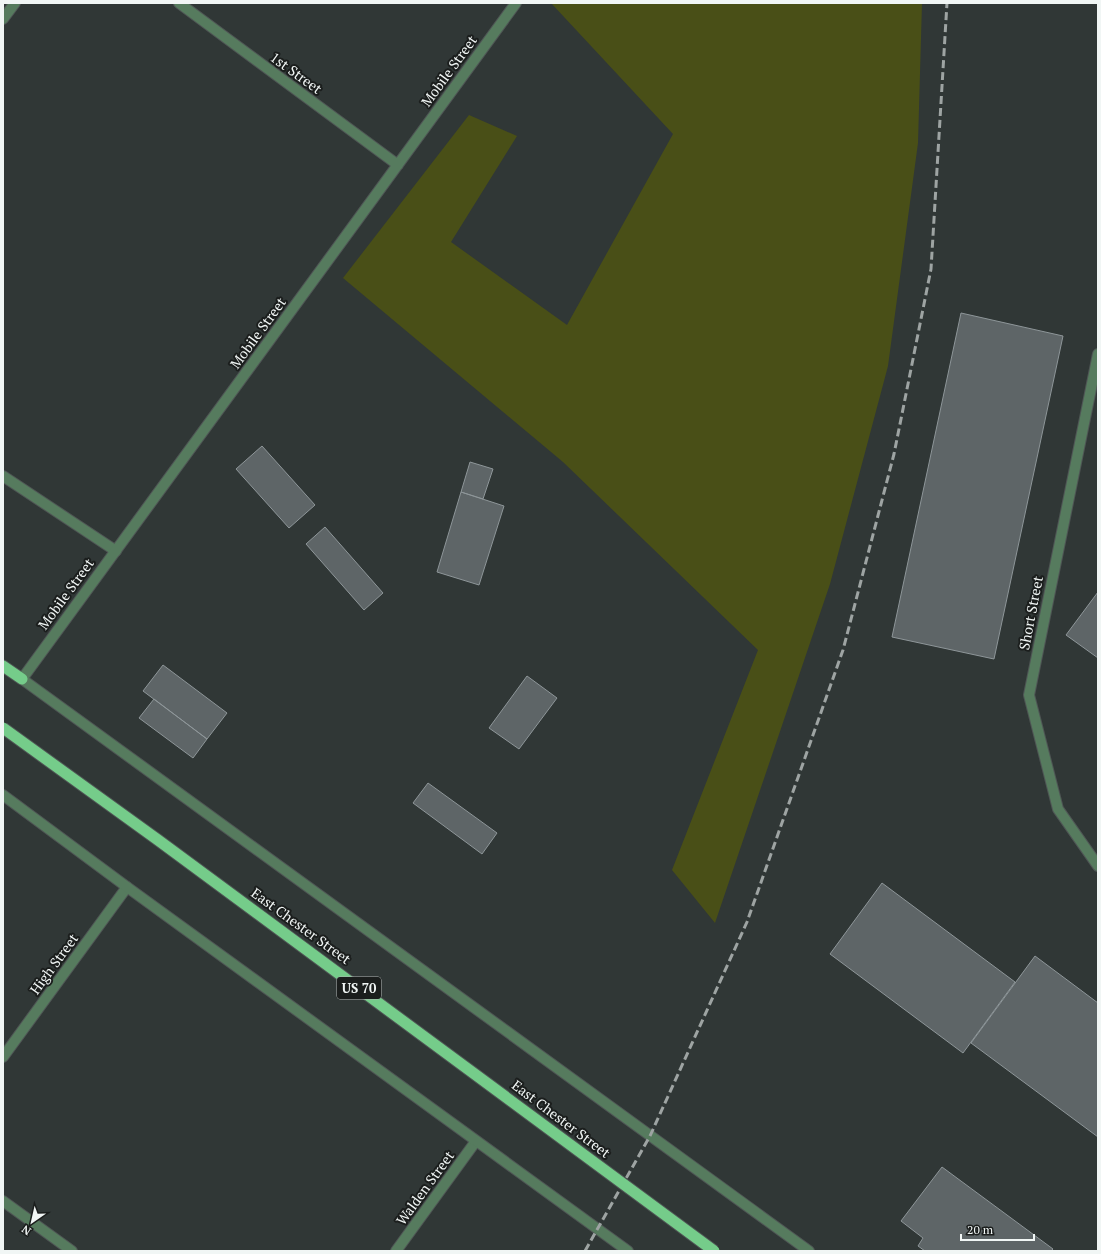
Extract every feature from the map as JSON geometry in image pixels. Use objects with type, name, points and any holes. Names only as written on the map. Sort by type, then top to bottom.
[{"type":"highway","points":[[3,666],[22,679]]},
{"type":"highway","name":"East Chester Street","points":[[3,728],[164,844],[714,1251]]},
{"type":"street","points":[[3,19],[15,3]]},
{"type":"street","name":"1st Street","points":[[179,3],[398,165]]},
{"type":"street","name":"Mobile Street","points":[[22,679],[516,3]]},
{"type":"street","name":"Short Street","points":[[1098,354],[1029,695],[1058,809],[1098,866]]},
{"type":"street","points":[[3,476],[116,551]]},
{"type":"street","points":[[22,679],[809,1251]]},
{"type":"street","points":[[3,795],[127,887],[628,1251]]},
{"type":"street","name":"High Street","points":[[3,1057],[127,887]]},
{"type":"street","name":"Walden Street","points":[[396,1251],[476,1141]]},
{"type":"street","points":[[3,1201],[72,1251]]},
{"type":"green space","points":[[551,3],[922,3],[918,143],[888,366],[830,584],[715,923],[672,870],[758,650],[563,462],[343,278],[469,115],[517,136],[451,242],[567,325],[673,134]]},
{"type":"building","points":[[961,313],[1063,336],[994,659],[892,637]]},
{"type":"building","points":[[262,446],[315,505],[289,528],[236,469]]},
{"type":"building","points":[[470,462],[493,469],[483,499],[461,492]]},
{"type":"building","points":[[461,492],[504,506],[479,585],[437,572]]},
{"type":"building","points":[[325,527],[383,593],[364,610],[306,544]]},
{"type":"building","points":[[1098,592],[1098,658],[1066,635]]},
{"type":"building","points":[[163,665],[227,713],[207,739],[143,691]]},
{"type":"building","points":[[527,676],[557,698],[519,749],[489,728]]},
{"type":"building","points":[[154,699],[207,739],[193,758],[139,718]]},
{"type":"building","points":[[428,783],[497,833],[482,854],[413,803]]},
{"type":"building","points":[[882,883],[1015,982],[963,1053],[830,954]]},
{"type":"building","points":[[1035,956],[1098,1003],[1098,1137],[971,1043]]},
{"type":"building","points":[[942,1167],[1053,1249],[1051,1251],[925,1251],[918,1246],[923,1238],[901,1221]]},
{"type":"railway","points":[[585,1251],[650,1136],[747,922],[843,650],[894,454],[931,269],[947,3]]}]
